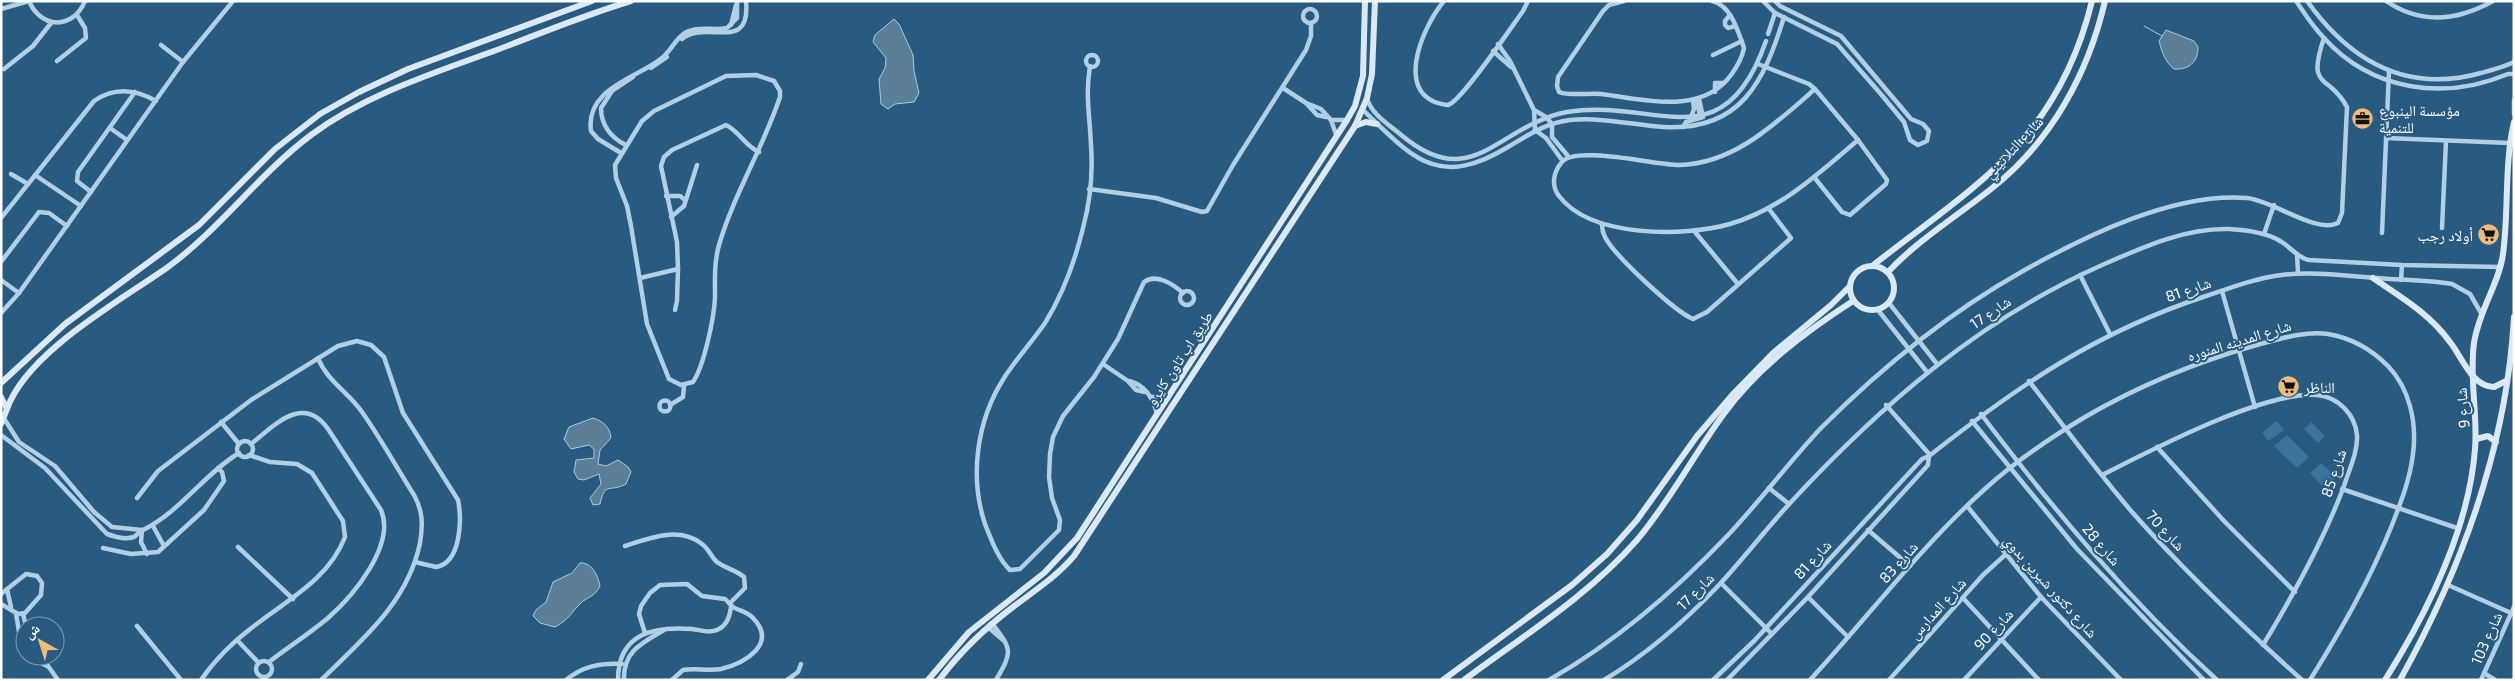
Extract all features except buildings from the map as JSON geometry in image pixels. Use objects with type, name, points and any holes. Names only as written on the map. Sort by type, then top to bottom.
[{"type":"street","points":[[1,9],[29,1],[35,12],[50,23],[62,23],[77,15],[85,1]]},
{"type":"street","points":[[1,312],[19,293],[183,62],[233,1]]},
{"type":"street","points":[[1,383],[65,324],[199,225],[275,149],[320,114],[359,92],[399,73],[592,1]]},
{"type":"street","points":[[142,530],[112,527],[94,512],[55,466],[19,442],[3,422],[17,388],[47,356],[85,324],[199,242],[228,216],[277,164],[321,128],[355,107],[399,87],[613,4],[631,1]]},
{"type":"street","points":[[621,153],[594,135],[591,123],[597,105],[610,89],[624,78],[660,60],[683,34],[699,28],[725,29],[731,25],[737,8],[736,1]]},
{"type":"street","points":[[626,145],[610,134],[602,119],[602,103],[620,84],[661,62],[686,36],[698,32],[728,33],[737,30],[747,18],[746,1]]},
{"type":"street","name":"طريق اب تاون كايرو","points":[[928,680],[969,632],[1044,573],[1067,551],[1337,137],[1355,106],[1363,76],[1365,1]]},
{"type":"street","name":"طريق اب تاون كايرو","points":[[939,680],[990,625],[1063,569],[1074,556],[1219,338],[1355,126],[1363,110],[1372,74],[1375,1]]},
{"type":"street","points":[[1444,1],[1431,19],[1418,50],[1415,74],[1421,90],[1435,102],[1451,105],[1523,11],[1528,1]]},
{"type":"street","points":[[1624,1],[1609,5],[1603,11],[1558,77],[1558,91],[1564,95],[1592,93],[1671,101],[1696,100],[1715,92],[1724,83],[1743,54],[1742,41],[1730,15],[1722,4],[1712,1]]},
{"type":"street","points":[[1764,2],[1775,13],[1837,44],[1904,122],[1910,140],[1918,145],[1927,141],[1929,132],[1926,126],[1911,118],[1841,36],[1782,8],[1775,1]]},
{"type":"street","name":"شارع التلاتيني","points":[[1872,266],[1986,177],[2010,156],[2031,132],[2065,78],[2084,32],[2092,1]]},
{"type":"street","name":"شارع التلاتيني","points":[[1888,272],[1909,253],[1993,187],[2039,140],[2059,114],[2076,84],[2093,44],[2105,1]]},
{"type":"street","points":[[2296,1],[2324,38],[2355,64],[2389,81],[2426,89],[2446,89],[2479,84],[2508,74],[2514,74]]},
{"type":"street","points":[[2307,1],[2324,25],[2348,47],[2390,72],[2425,79],[2445,79],[2470,76],[2514,62]]},
{"type":"street","points":[[2386,1],[2397,9],[2416,16],[2435,19],[2456,17],[2476,11],[2493,1]]},
{"type":"street","points":[[1768,34],[1775,13]]},
{"type":"street","points":[[57,61],[86,38],[85,28],[77,15]]},
{"type":"street","points":[[1730,15],[1725,21],[1725,25],[1728,28],[1735,26]]},
{"type":"street","points":[[1363,76],[1363,110],[1416,157],[1433,166],[1446,168],[1473,165],[1486,160],[1535,130],[1552,124],[1598,119],[1683,127],[1706,124],[1734,110],[1753,91],[1765,68],[1784,17]]},
{"type":"street","points":[[538,21],[541,33]]},
{"type":"street","points":[[4,69],[33,46],[50,23]]},
{"type":"street","points":[[1089,189],[1144,196],[1202,212],[1207,211],[1233,165],[1308,47],[1312,32],[1311,23]]},
{"type":"street","points":[[731,25],[737,30]]},
{"type":"street","points":[[1549,680],[1616,637],[1676,588],[1840,410],[1919,342],[1969,304],[2022,271],[2107,230],[2166,209],[2207,200],[2247,198],[2274,205],[2316,224],[2327,226],[2338,223],[2342,213],[2348,107],[2324,83],[2317,70],[2318,56],[2324,38]]},
{"type":"street","points":[[1713,55],[1742,41]]},
{"type":"street","points":[[1367,98],[1371,108],[1411,143],[1437,158],[1450,160],[1464,159],[1479,155],[1533,122],[1546,117],[1595,110],[1671,118],[1702,115],[1714,111],[1734,98],[1748,82],[1758,64],[1766,41]]},
{"type":"street","points":[[1498,44],[1516,73],[1534,110],[1533,122],[1535,130],[1546,138],[1562,160]]},
{"type":"street","points":[[161,45],[183,62]]},
{"type":"street","points":[[1493,51],[1516,73]]},
{"type":"street","points":[[1758,64],[1765,68],[1794,76],[1815,89],[1858,140],[1887,180],[1886,184],[1850,215],[1842,212],[1814,177]]},
{"type":"street","points":[[1090,66],[1086,98],[1092,154],[1083,229],[1062,291],[1045,322],[1000,384],[982,426],[976,473],[978,495],[990,538],[1010,570],[1020,569],[1059,530],[1060,520],[1052,498],[1049,477],[1052,440],[1063,416],[1103,364],[1118,339],[1144,282],[1152,278],[1157,279],[1169,283],[1183,293]]},
{"type":"street","points":[[2505,66],[2508,74]]},
{"type":"street","points":[[2382,233],[2390,72]]},
{"type":"street","points":[[726,76],[768,78],[774,82],[780,91],[780,97],[759,152],[735,200],[720,242],[714,269],[715,297],[709,331],[696,376],[693,382],[684,386],[672,381],[668,376],[646,319],[627,206],[615,171],[615,164],[642,121],[654,111],[726,76]]},
{"type":"street","points":[[2445,79],[2446,89]]},
{"type":"street","points":[[1283,88],[1306,103],[1315,113],[1331,120],[1347,120]]},
{"type":"street","points":[[1815,89],[1740,148],[1717,158],[1681,165],[1586,154],[1568,156],[1562,160],[1554,179],[1559,196],[1574,212],[1602,225],[1695,232],[1730,224],[1769,209],[1814,177],[1858,140]]},
{"type":"street","points":[[1,218],[94,101],[113,92],[135,92],[156,101]]},
{"type":"street","points":[[91,192],[79,183],[77,175],[135,92]]},
{"type":"street","points":[[1683,127],[1686,122],[1703,118],[1696,100]]},
{"type":"street","points":[[1691,116],[1696,100]]},
{"type":"street","points":[[2514,100],[2514,114]]},
{"type":"street","points":[[1534,110],[1546,117],[1552,124],[1552,138],[1568,156]]},
{"type":"street","points":[[591,123],[602,119]]},
{"type":"street","points":[[1331,120],[1338,143],[1344,142]]},
{"type":"street","points":[[1355,126],[1366,122],[1377,124]]},
{"type":"street","name":"شارع 9","points":[[2385,680],[2421,615],[2457,528],[2470,488],[2476,439],[2472,374],[2474,342],[2482,313],[2500,267],[2510,143],[2514,122]]},
{"type":"street","points":[[674,310],[677,300],[677,242],[661,166],[664,157],[672,150],[722,126],[728,126],[749,146],[759,152]]},
{"type":"street","points":[[110,128],[127,140]]},
{"type":"street","points":[[604,142],[610,134]]},
{"type":"street","points":[[2386,138],[2510,143]]},
{"type":"street","points":[[2442,228],[2446,141]]},
{"type":"street","points":[[671,217],[684,206],[697,165]]},
{"type":"street","points":[[11,174],[28,184]]},
{"type":"street","points":[[35,176],[80,206]]},
{"type":"street","points":[[666,196],[680,196],[685,200]]},
{"type":"street","points":[[2264,234],[2274,205]]},
{"type":"street","points":[[1602,225],[1605,238],[1621,256],[1685,316],[1693,319],[1700,317],[1791,238],[1769,209]]},
{"type":"street","points":[[1,262],[39,212],[49,213],[67,226]]},
{"type":"street","name":"شارع 17","points":[[1608,679],[1670,632],[1721,583],[1789,504],[1886,405],[1937,364],[2020,307],[2080,275],[2142,248],[2179,235],[2196,231],[2230,229],[2264,234],[2282,241],[2304,259],[2313,261],[2500,267]]},
{"type":"street","points":[[1695,232],[1738,284]]},
{"type":"street","points":[[1259,273],[1257,272],[1264,258],[1266,246]]},
{"type":"street","points":[[2297,253],[2298,273]]},
{"type":"street","points":[[2401,280],[2402,265]]},
{"type":"street","points":[[1443,680],[1572,585],[1606,554],[1637,520],[1697,436],[1734,393],[1773,353],[1831,305],[1850,286],[1857,272],[1872,266],[1881,267],[1888,272],[1895,287],[1889,303],[1878,310],[1864,309],[1853,301],[1850,286]]},
{"type":"street","points":[[640,278],[678,269]]},
{"type":"street","name":"شارع 81","points":[[1713,680],[1835,554],[1922,459],[1930,456],[1972,420],[2029,381],[2110,334],[2154,315],[2222,291],[2270,276],[2298,273],[2457,286],[2470,294],[2482,313]]},
{"type":"street","points":[[2080,275],[2110,334]]},
{"type":"street","points":[[2373,278],[2410,303],[2432,321],[2451,343],[2478,382],[2487,387],[2497,386],[2506,381]]},
{"type":"street","points":[[1,280],[19,293]]},
{"type":"street","points":[[2222,291],[2256,407]]},
{"type":"street","points":[[1464,680],[1571,602],[1613,565],[1658,514],[1724,413],[1748,386],[1802,336],[1853,301]]},
{"type":"street","points":[[1889,303],[1937,364]]},
{"type":"street","points":[[1219,338],[1222,326],[1231,310],[1230,307],[1226,308]]},
{"type":"street","points":[[1878,310],[1927,372]]},
{"type":"street","points":[[2400,680],[2448,585],[2478,506],[2496,442],[2514,317]]},
{"type":"street","name":"شارع المدينه المنوره","points":[[2010,468],[2066,429],[2149,384],[2239,350],[2288,337],[2314,333],[2351,340],[2378,356],[2402,384],[2413,419],[2413,456],[2399,507],[2363,590],[2310,680]]},
{"type":"street","points":[[137,498],[158,471],[274,384],[338,346],[353,342],[367,343],[379,350],[386,360],[394,391],[403,413],[456,495],[460,514],[454,556],[446,564],[436,567],[415,562]]},
{"type":"street","points":[[318,358],[327,376],[362,412],[417,500],[423,528],[415,562],[407,583],[386,614],[321,680]]},
{"type":"street","points":[[1103,364],[1128,381],[1140,384],[1145,392],[1152,397],[1157,415]]},
{"type":"street","name":"شارع 70","points":[[2029,381],[2102,475],[2164,546],[2263,645],[2302,680]]},
{"type":"street","points":[[670,405],[683,397],[684,386]]},
{"type":"street","points":[[1152,397],[1170,395]]},
{"type":"street","name":"شارع 85","points":[[2102,475],[2156,447],[2256,407],[2290,398],[2315,395],[2333,399],[2340,404],[2352,417],[2357,435],[2355,453],[2320,542],[2295,592],[2263,645]]},
{"type":"street","points":[[1,396],[8,409]]},
{"type":"street","points":[[1886,405],[1930,456]]},
{"type":"street","points":[[251,444],[287,416],[305,413],[318,418],[328,429],[381,510],[385,525],[383,540],[376,556],[348,597],[326,619],[269,662]]},
{"type":"street","name":"شارع 28","points":[[1981,414],[2083,544],[2166,631],[2217,680]]},
{"type":"street","name":"شارع 28","points":[[1972,420],[2077,549],[2204,680]]},
{"type":"street","points":[[1,435],[44,468],[108,534],[122,538],[134,536],[142,530],[153,526],[184,502],[218,468],[239,453],[240,444],[221,422]]},
{"type":"street","points":[[2476,439],[2488,436],[2496,442]]},
{"type":"street","points":[[240,444],[244,441],[251,444],[253,450],[249,455]]},
{"type":"street","points":[[2156,447],[2224,521],[2295,592]]},
{"type":"street","points":[[201,680],[209,668],[237,640],[293,600],[325,568],[344,540],[345,526],[319,482],[307,470],[291,463],[270,462],[239,453]]},
{"type":"street","name":"شارع 81","points":[[1726,680],[1808,597],[1928,464],[1930,456]]},
{"type":"street","points":[[1123,484],[1121,485],[1119,482],[1128,468],[1130,457]]},
{"type":"street","points":[[103,548],[124,553],[147,554],[158,552],[198,516],[215,496],[224,481],[222,472],[218,468]]},
{"type":"street","name":"شارع 83","points":[[1810,680],[1910,566],[1967,506],[2010,468]]},
{"type":"street","points":[[1769,488],[1789,504]]},
{"type":"street","points":[[2342,489],[2457,528]]},
{"type":"street","points":[[72,496],[78,492]]},
{"type":"street","name":"شارع دكتور شيرين بدوي","points":[[1967,506],[2041,597],[2121,680]]},
{"type":"street","points":[[1074,556],[1099,511],[1099,508],[1096,508]]},
{"type":"street","points":[[153,526],[164,546]]},
{"type":"street","points":[[108,534],[112,527]]},
{"type":"street","points":[[142,530],[141,542],[147,554]]},
{"type":"street","points":[[1868,530],[1910,566]]},
{"type":"street","points":[[618,680],[627,649],[645,633],[651,630],[718,630],[726,623],[731,605],[744,588],[744,577],[717,561],[707,548],[698,541],[681,536],[661,535],[624,546]]},
{"type":"street","points":[[2077,549],[2083,544]]},
{"type":"street","points":[[238,547],[293,600]]},
{"type":"street","points":[[1835,554],[1842,559]]},
{"type":"street","name":"شارع المدارس","points":[[1889,680],[1963,598],[2005,555]]},
{"type":"street","points":[[1,594],[26,574],[40,577],[43,586],[41,595],[23,614],[16,613]]},
{"type":"street","points":[[1721,583],[1772,634]]},
{"type":"street","points":[[645,633],[640,610],[650,593],[660,585],[687,584],[699,594],[725,599],[731,605],[745,612],[760,627],[762,637],[759,647],[747,658],[729,666],[712,670],[682,670],[672,680]]},
{"type":"street","points":[[2448,585],[2511,613]]},
{"type":"street","points":[[1026,586],[1032,594]]},
{"type":"street","points":[[7,589],[8,600],[16,616]]},
{"type":"street","points":[[1808,597],[1848,637]]},
{"type":"street","name":"شارع 90","points":[[1964,680],[2041,597]]},
{"type":"street","points":[[1963,598],[2039,680]]},
{"type":"street","points":[[1,604],[12,608]]},
{"type":"street","name":"شارع 103","points":[[2481,680],[2514,607]]},
{"type":"street","points":[[990,625],[1003,640],[1009,652],[1009,658],[996,680]]},
{"type":"street","points":[[138,626],[181,680]]},
{"type":"street","points":[[624,680],[623,664],[636,646],[664,630]]},
{"type":"street","points":[[237,640],[258,662]]},
{"type":"street","points":[[264,660],[269,662],[272,668],[270,675],[263,677],[257,674],[255,668],[258,662],[264,660]]},
{"type":"street","points":[[566,680],[588,667],[623,664]]},
{"type":"street","points":[[787,680],[798,672],[801,664]]},
{"type":"street","points":[[47,666],[58,680]]},
{"type":"street","points":[[2484,673],[2496,680]]},
{"type":"street","points":[[252,680],[257,674]]},
{"type":"street","points":[[270,675],[274,680]]},
{"type":"shaded area","points":[[894,19],[899,24],[913,55],[914,71],[919,93],[914,102],[895,104],[888,109],[881,104],[879,79],[885,68],[886,58],[873,42],[875,35]]},
{"type":"shaded area","points":[[2166,30],[2194,41],[2198,47],[2198,52],[2192,64],[2184,68],[2174,69],[2166,60],[2159,41]]},
{"type":"shaded area","points":[[593,418],[605,425],[611,438],[600,450],[598,464],[606,466],[618,460],[628,467],[631,472],[626,484],[606,490],[600,504],[593,505],[590,498],[601,484],[599,474],[584,480],[578,479],[574,472],[576,460],[594,458],[594,449],[589,445],[571,449],[564,439],[569,427]]},
{"type":"shaded area","points":[[2277,421],[2284,430],[2268,441],[2262,432]]},
{"type":"shaded area","points":[[2311,422],[2325,436],[2318,443],[2304,429]]},
{"type":"shaded area","points":[[2287,435],[2309,457],[2297,468],[2274,446]]},
{"type":"shaded area","points":[[2321,463],[2336,477],[2327,491],[2310,473]]},
{"type":"shaded area","points":[[580,563],[588,565],[594,570],[600,586],[598,589],[555,627],[540,623],[533,616],[536,610],[546,602],[553,582],[572,573]]},
{"type":"waterway","points":[[2144,26],[2162,36]]},
{"type":"place","name":"مؤسسة الينبوع للتنمية","points":[[2363,119]]},
{"type":"place","name":"أولاد رجب","points":[[2489,235]]},
{"type":"place","name":"الناظر","points":[[2288,387]]}]
